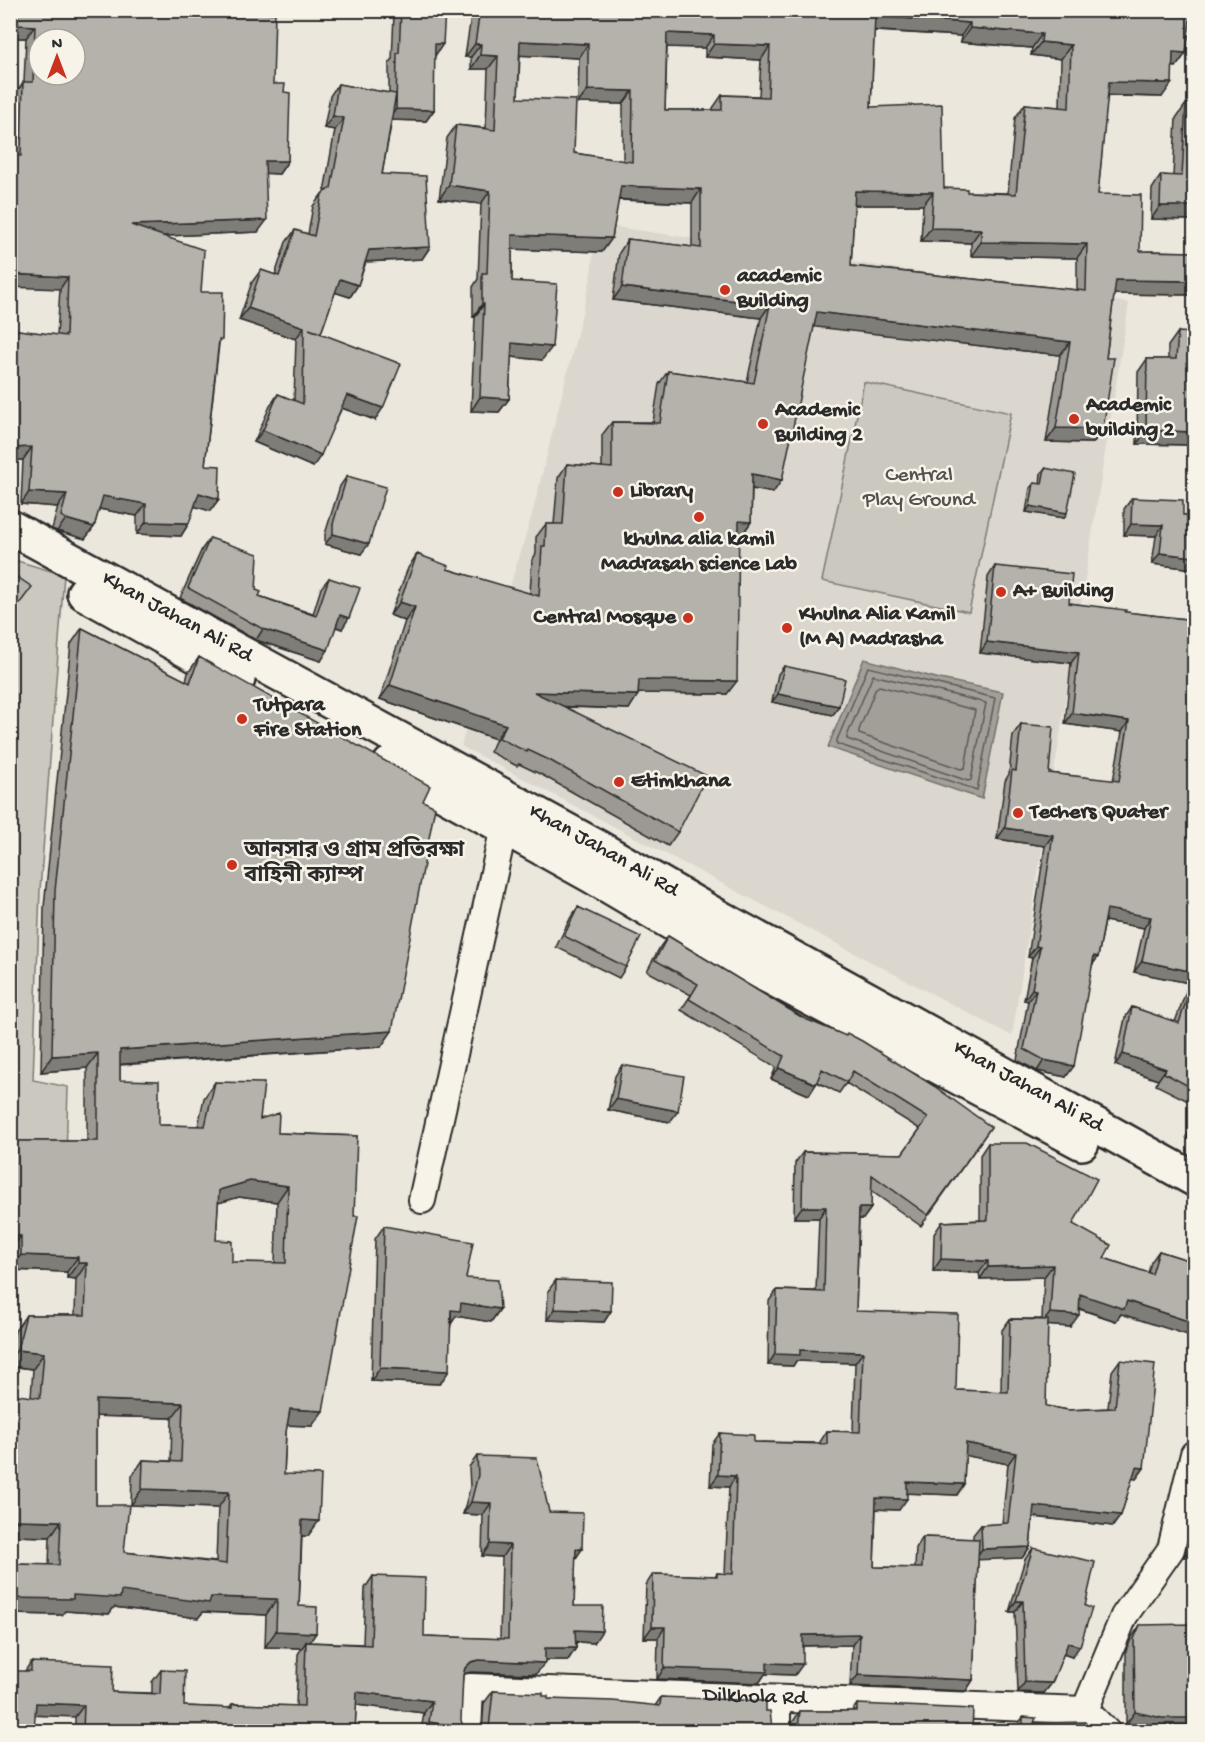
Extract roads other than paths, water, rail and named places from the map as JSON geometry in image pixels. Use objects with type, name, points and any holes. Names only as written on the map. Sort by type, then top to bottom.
[{"type":"highway","name":"Khan Jahan Ali Rd","points":[[10,527],[599,848],[716,916],[1194,1179]]},
{"type":"highway","name":"Khan Jahan Ali Rd","points":[[10,552],[504,827],[702,941],[1194,1203]]},
{"type":"street","points":[[422,1200],[504,827]]},
{"type":"street","points":[[1107,1731],[1085,1710],[1125,1616],[1171,1549],[1194,1454]]},
{"type":"street","name":"Dilkhola Rd","points":[[468,1731],[470,1687],[1085,1710]]},
{"type":"street","points":[[777,1700],[777,1731]]},
{"type":"water","points":[[864,659],[940,679],[1003,692],[982,799],[828,747]]},
{"type":"place","name":"academic Building","points":[[725,290]]},
{"type":"place","name":"Academic building 2","points":[[1074,419]]},
{"type":"place","name":"Academic Building 2","points":[[763,424]]},
{"type":"place","name":"Library","points":[[618,492]]},
{"type":"place","name":"khulna alia kamil Madrasah science Lab","points":[[699,517]]},
{"type":"place","name":"A+ Building","points":[[1001,592]]},
{"type":"place","name":"Central Mosque","points":[[688,618]]},
{"type":"place","name":"Khulna Alia Kamil (M A) Madrasha","points":[[787,628]]},
{"type":"place","name":"Tutpara Fire Station","points":[[242,719]]},
{"type":"place","name":"Etimkhana","points":[[619,782]]},
{"type":"place","name":"Techers Quater","points":[[1018,813]]},
{"type":"place","name":"আনসার ও গ্রাম প্রতিরক্ষা বাহিনী ক্যাম্প","points":[[232,865]]},
{"type":"park label","name":"Central Play Ground","points":[[919,488]]}]
